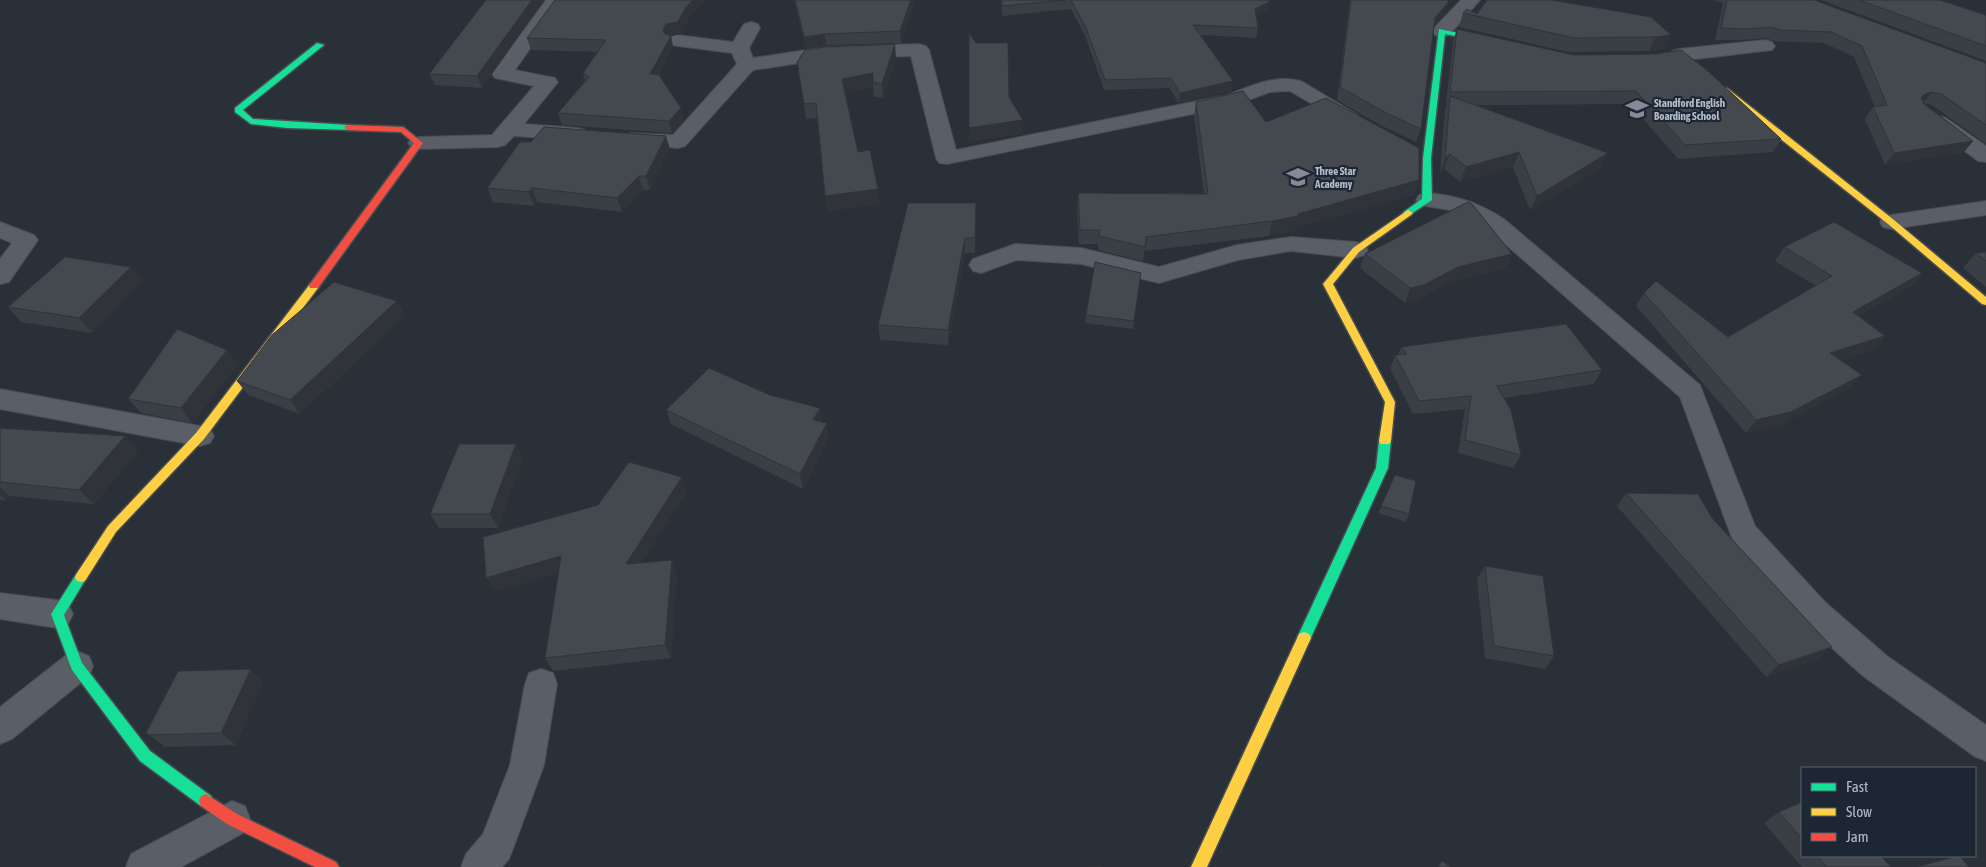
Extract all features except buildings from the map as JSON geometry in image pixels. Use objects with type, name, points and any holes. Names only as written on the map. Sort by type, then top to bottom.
[{"type":"street","points":[[320,45],[238,110],[251,121],[287,125],[403,130],[419,143],[498,141],[548,82],[502,74],[555,0]]},
{"type":"street","points":[[1427,200],[1419,154],[1442,31],[1471,0]]},
{"type":"street","points":[[510,129],[678,142],[743,56],[750,28]]},
{"type":"street","points":[[1442,31],[1500,44]]},
{"type":"street","points":[[677,41],[743,56],[918,50],[947,158],[1232,100],[1267,86],[1294,85],[1364,127]]},
{"type":"street","points":[[1672,56],[1765,46]]},
{"type":"street","points":[[1672,56],[1694,67]]},
{"type":"street","points":[[1717,85],[1891,222],[1986,302]]},
{"type":"street","points":[[1924,110],[1986,156]]},
{"type":"street","points":[[57,614],[112,529],[200,436],[372,209],[419,143]]},
{"type":"street","points":[[1199,867],[1382,468],[1390,402],[1328,284],[1356,250],[1427,200],[1453,202],[1473,209],[1496,224],[1691,392],[1743,532],[1814,612],[1875,666],[1986,745]]},
{"type":"street","points":[[1891,222],[1986,208]]},
{"type":"street","points":[[0,229],[26,240],[0,276]]},
{"type":"street","points":[[981,265],[1015,252],[1081,256],[1159,275],[1237,253],[1291,244],[1356,250]]},
{"type":"street","points":[[0,399],[200,436]]},
{"type":"street","points":[[0,606],[57,614]]},
{"type":"street","points":[[57,614],[77,666],[145,756],[232,819],[331,867]]},
{"type":"street","points":[[0,728],[77,666]]},
{"type":"street","points":[[479,867],[496,846],[527,764],[541,684]]},
{"type":"street","points":[[144,867],[232,819]]},
{"type":"traffic: fast","points":[[1408,213],[1427,200],[1427,158],[1442,31],[1493,42]]},
{"type":"traffic: fast","points":[[320,45],[238,110],[251,121],[348,128]]},
{"type":"traffic: fast","points":[[1304,638],[1382,468],[1385,441]]},
{"type":"traffic: fast","points":[[81,577],[57,614],[77,666],[145,756],[206,801]]},
{"type":"traffic: slow","points":[[1724,90],[1891,222],[1986,302]]},
{"type":"traffic: slow","points":[[1385,441],[1390,402],[1328,284],[1356,250],[1408,213]]},
{"type":"traffic: slow","points":[[81,577],[112,529],[200,436],[314,286]]},
{"type":"traffic: slow","points":[[1199,867],[1304,638]]},
{"type":"traffic: jam","points":[[314,286],[419,143],[403,130],[348,128]]},
{"type":"traffic: jam","points":[[206,801],[232,819],[331,867]]},
{"type":"place","name":"Standford English Boarding School","points":[[1637,109]]},
{"type":"place","name":"Three Star Academy","points":[[1298,177]]}]
